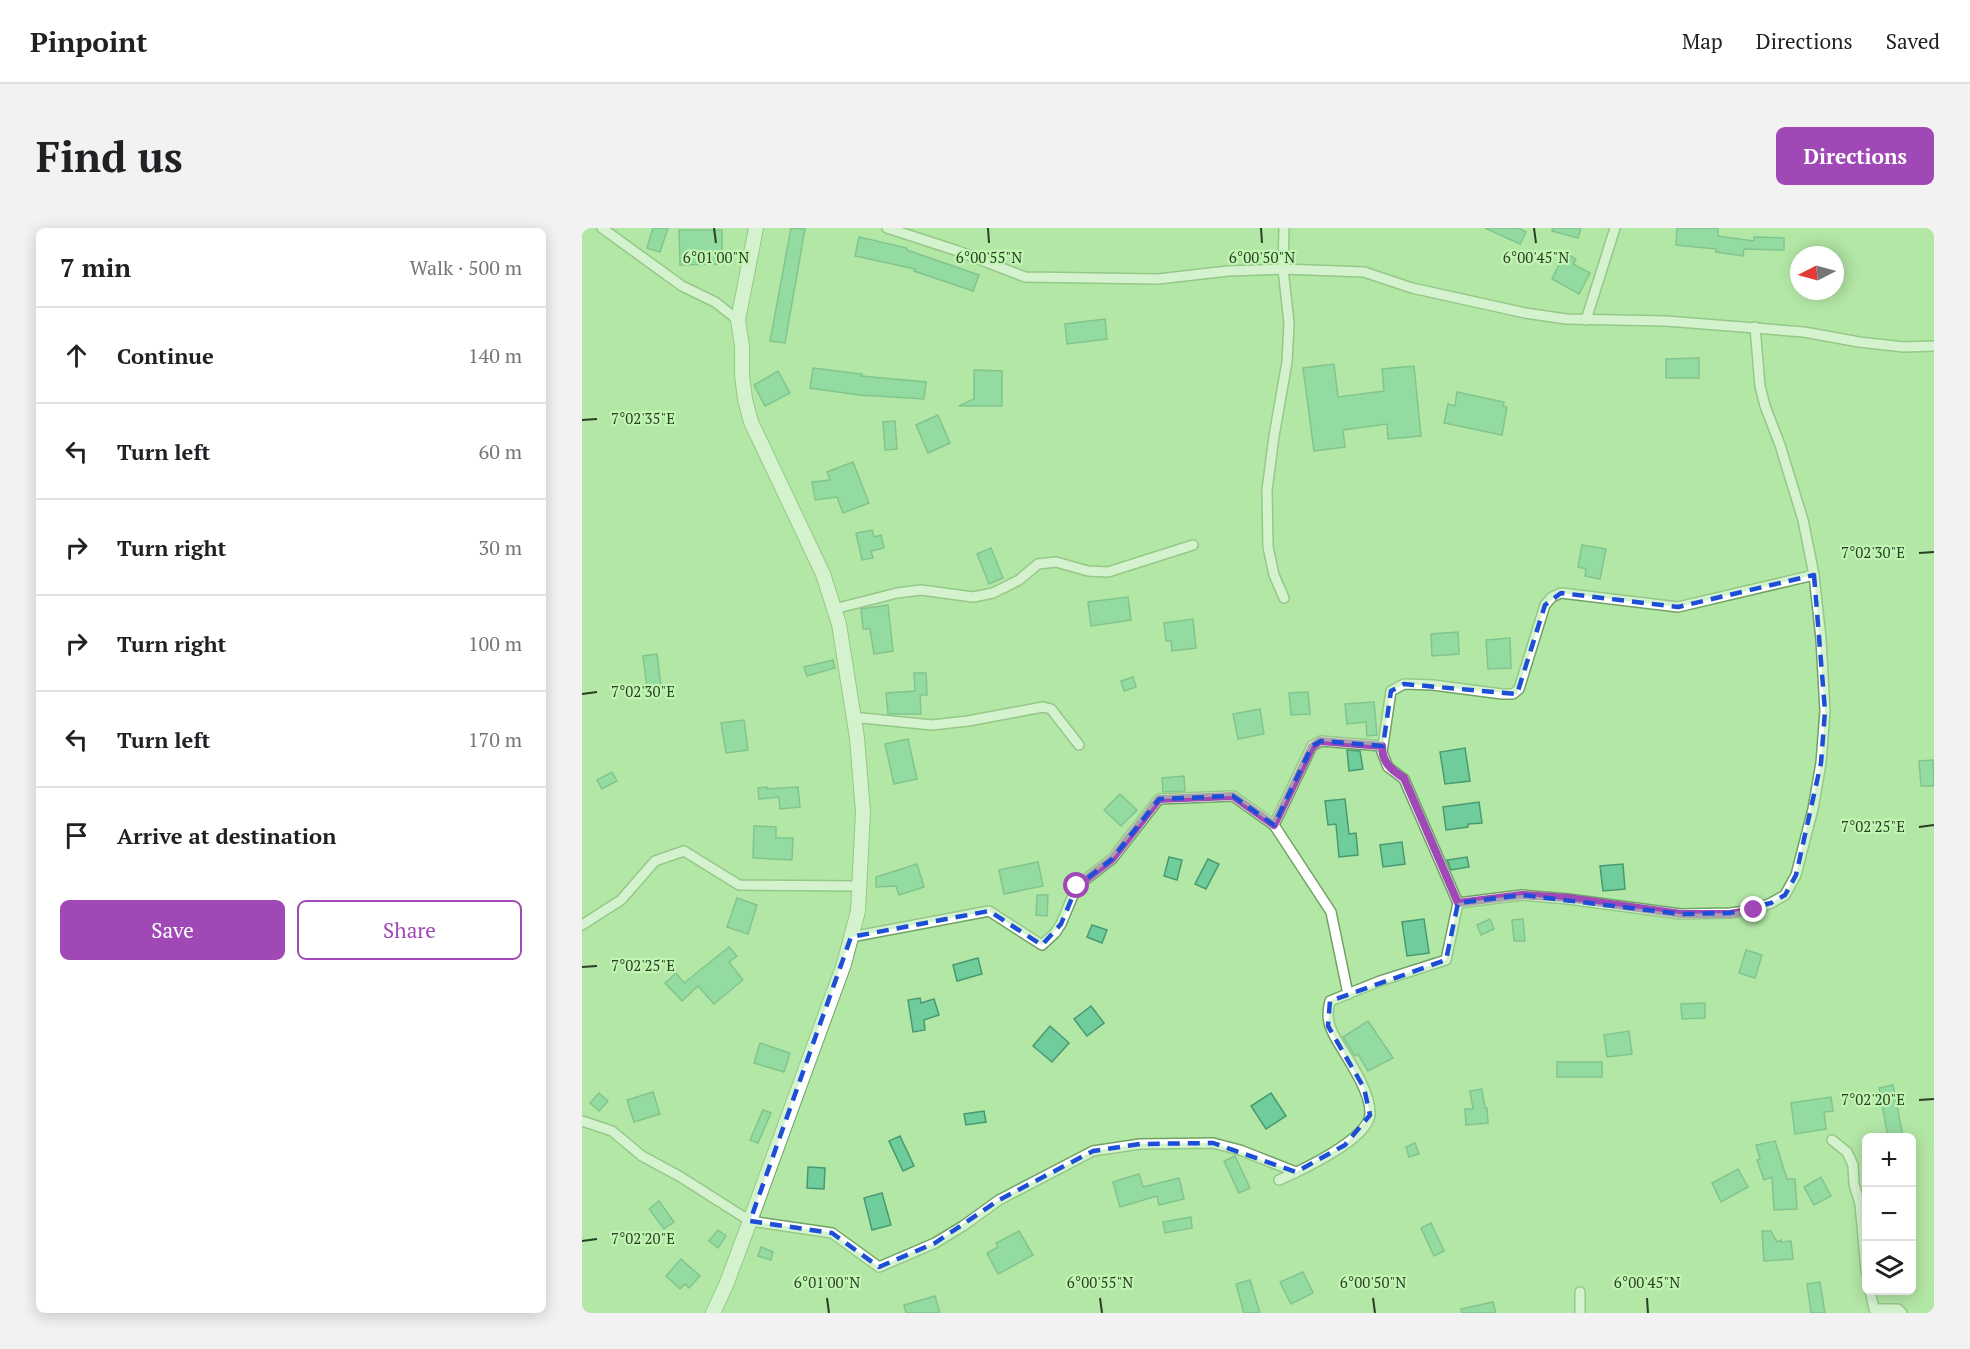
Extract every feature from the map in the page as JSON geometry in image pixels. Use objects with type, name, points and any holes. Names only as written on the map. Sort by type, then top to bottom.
[{"type":"street","points":[[602,228],[682,286],[714,302],[738,320]]},
{"type":"street","points":[[713,1313],[750,1221],[844,964],[858,911],[863,812],[847,672],[834,609],[823,574],[751,422],[745,399],[738,320],[756,228]]},
{"type":"street","points":[[887,228],[958,251],[1025,277],[1158,279],[1228,271],[1284,269],[1364,272],[1412,288],[1566,320],[1666,321],[1755,327],[1904,347],[1934,346]]},
{"type":"street","points":[[1284,228],[1288,323],[1287,362],[1267,490],[1268,548],[1274,575],[1284,598]]},
{"type":"street","points":[[1586,320],[1615,228]]},
{"type":"street","points":[[1458,903],[1522,895],[1568,898],[1681,914],[1730,914],[1754,910],[1785,895],[1796,875],[1813,809],[1821,763],[1825,711],[1821,639],[1814,575],[1800,509],[1765,406],[1758,366],[1755,327]]},
{"type":"street","points":[[834,609],[897,593],[921,590],[973,597],[993,593],[1018,580],[1038,564],[1056,562],[1088,571],[1108,572],[1193,545]]},
{"type":"street","points":[[1280,1180],[1345,1144],[1363,1129],[1370,1115],[1364,1088],[1328,1026],[1327,1011],[1330,1001],[1446,960],[1458,903],[1404,778],[1388,767],[1382,752],[1391,691],[1404,684],[1513,694],[1519,689],[1545,605],[1552,597],[1561,593],[1678,607],[1814,575]]},
{"type":"street","points":[[852,717],[932,724],[968,721],[1044,707],[1051,710],[1078,745]]},
{"type":"street","points":[[1274,825],[1312,747],[1320,741],[1382,746]]},
{"type":"street","points":[[851,937],[989,911],[1042,945],[1061,924],[1077,886],[1112,859],[1159,799],[1233,796],[1274,825],[1331,912],[1348,994]]},
{"type":"street","points":[[582,925],[621,900],[655,861],[684,851],[739,885],[860,886]]},
{"type":"street","points":[[582,1120],[612,1131],[642,1156],[679,1176],[750,1221],[832,1233],[879,1267],[934,1243],[963,1226],[999,1200],[1093,1151],[1140,1144],[1213,1143],[1240,1150],[1296,1172]]},
{"type":"street","points":[[1832,1140],[1847,1152],[1853,1165],[1863,1241]]},
{"type":"street","points":[[1580,1292],[1580,1313]]},
{"type":"street","points":[[1871,1295],[1874,1309],[1898,1309],[1902,1313]]},
{"type":"highlighted area","points":[[1814,575],[1825,711],[1821,763],[1796,875],[1785,895],[1771,903],[1730,913],[1681,914],[1522,895],[1458,903],[1446,960],[1330,1001],[1328,1026],[1364,1088],[1370,1115],[1345,1145],[1296,1172],[1213,1143],[1140,1144],[1093,1151],[999,1200],[935,1243],[879,1267],[832,1233],[750,1221],[851,937],[989,911],[1042,945],[1061,924],[1077,886],[1112,859],[1159,799],[1233,796],[1274,825],[1312,746],[1321,741],[1383,746],[1391,691],[1404,684],[1517,694],[1545,605],[1561,593],[1678,607]]},
{"type":"building","points":[[653,228],[668,228],[660,252],[647,248]]},
{"type":"building","points":[[791,228],[805,229],[785,343],[770,341]]},
{"type":"building","points":[[1485,228],[1519,228],[1526,232],[1520,244]]},
{"type":"building","points":[[1553,228],[1581,228],[1578,238],[1552,231]]},
{"type":"building","points":[[1677,228],[1718,228],[1718,236],[1754,241],[1754,237],[1784,238],[1784,250],[1744,249],[1743,256],[1716,252],[1716,249],[1676,245]]},
{"type":"building","points":[[679,230],[722,230],[722,264],[680,265]]},
{"type":"building","points":[[859,237],[907,248],[907,250],[979,275],[973,291],[914,271],[915,269],[855,256]]},
{"type":"building","points":[[1565,253],[1576,259],[1573,264],[1590,273],[1579,294],[1552,279]]},
{"type":"building","points":[[1105,319],[1107,339],[1067,344],[1065,324]]},
{"type":"building","points":[[1699,358],[1699,378],[1666,378],[1666,359]]},
{"type":"building","points":[[1334,364],[1338,397],[1384,391],[1382,369],[1414,366],[1421,436],[1388,439],[1387,424],[1343,430],[1345,447],[1314,451],[1303,368]]},
{"type":"building","points":[[813,368],[862,374],[861,376],[926,382],[924,399],[859,395],[810,388]]},
{"type":"building","points":[[974,370],[1002,371],[1002,406],[959,406],[974,399]]},
{"type":"building","points":[[778,371],[790,393],[765,406],[754,385]]},
{"type":"building","points":[[1457,392],[1504,402],[1503,406],[1507,407],[1502,435],[1444,423],[1448,404],[1455,406]]},
{"type":"building","points":[[938,415],[950,443],[928,453],[916,425]]},
{"type":"building","points":[[895,421],[897,449],[885,450],[883,422]]},
{"type":"building","points":[[853,462],[869,503],[843,513],[837,497],[815,500],[812,482],[830,480],[827,472]]},
{"type":"building","points":[[872,530],[874,537],[881,535],[884,548],[871,551],[873,558],[862,560],[856,533]]},
{"type":"building","points":[[1582,545],[1606,549],[1600,579],[1585,576],[1586,569],[1578,567]]},
{"type":"building","points":[[991,548],[1003,578],[989,584],[977,554]]},
{"type":"building","points":[[1128,597],[1131,620],[1091,626],[1088,602]]},
{"type":"building","points":[[888,605],[893,651],[874,654],[870,629],[863,629],[861,609]]},
{"type":"building","points":[[1193,619],[1196,648],[1172,651],[1171,641],[1166,641],[1164,623]]},
{"type":"building","points":[[1458,632],[1459,654],[1432,656],[1431,634]]},
{"type":"building","points":[[1510,638],[1511,668],[1488,669],[1486,640]]},
{"type":"building","points":[[657,654],[661,686],[647,688],[643,656]]},
{"type":"building","points":[[833,660],[835,668],[807,676],[804,667]]},
{"type":"building","points":[[914,673],[926,673],[927,695],[920,695],[921,714],[888,714],[886,693],[915,691]]},
{"type":"building","points":[[1133,677],[1136,687],[1124,691],[1121,681]]},
{"type":"building","points":[[1308,692],[1310,714],[1291,715],[1289,693]]},
{"type":"building","points":[[1374,702],[1377,735],[1367,736],[1366,722],[1347,724],[1345,704]]},
{"type":"building","points":[[1260,709],[1264,734],[1238,739],[1233,714]]},
{"type":"building","points":[[744,720],[748,750],[726,753],[721,723]]},
{"type":"building","points":[[908,739],[917,779],[894,784],[885,744]]},
{"type":"building","points":[[1465,748],[1470,781],[1445,784],[1440,752]]},
{"type":"building","points":[[1347,750],[1360,751],[1363,769],[1349,771]]},
{"type":"building","points":[[1933,760],[1934,786],[1921,786],[1919,761]]},
{"type":"building","points":[[612,772],[617,781],[602,789],[597,780]]},
{"type":"building","points":[[1184,776],[1185,791],[1163,792],[1162,778]]},
{"type":"building","points":[[767,787],[767,789],[798,787],[800,807],[780,809],[779,797],[759,799],[758,788]]},
{"type":"building","points":[[1120,794],[1137,810],[1121,826],[1104,810]]},
{"type":"building","points":[[1345,799],[1349,834],[1356,833],[1358,855],[1339,857],[1336,824],[1328,825],[1325,801]]},
{"type":"building","points":[[1479,802],[1482,823],[1446,830],[1443,807]]},
{"type":"building","points":[[754,826],[776,827],[776,838],[793,838],[792,860],[753,858]]},
{"type":"building","points":[[1402,842],[1405,864],[1383,867],[1380,845]]},
{"type":"building","points":[[1169,857],[1182,860],[1177,880],[1164,876]]},
{"type":"building","points":[[1467,857],[1469,867],[1451,870],[1447,860]]},
{"type":"building","points":[[1208,859],[1219,864],[1206,889],[1195,884]]},
{"type":"building","points":[[1038,862],[1043,886],[1004,894],[999,870]]},
{"type":"building","points":[[917,864],[924,887],[899,895],[896,886],[876,887],[876,877]]},
{"type":"building","points":[[1623,864],[1625,889],[1603,891],[1600,866]]},
{"type":"building","points":[[1037,895],[1048,895],[1047,916],[1036,915]]},
{"type":"building","points":[[737,898],[757,905],[748,934],[727,927]]},
{"type":"building","points":[[1424,919],[1429,953],[1407,956],[1402,922]]},
{"type":"building","points":[[1490,919],[1494,929],[1481,935],[1477,925]]},
{"type":"building","points":[[1523,919],[1525,941],[1514,941],[1512,920]]},
{"type":"building","points":[[1092,925],[1107,930],[1102,943],[1087,937]]},
{"type":"building","points":[[729,947],[737,956],[729,962],[743,980],[714,1004],[698,986],[682,1001],[665,983],[676,973],[684,983]]},
{"type":"building","points":[[1746,950],[1762,955],[1755,978],[1739,973]]},
{"type":"building","points":[[978,958],[982,974],[957,981],[953,965]]},
{"type":"building","points":[[920,998],[921,1003],[934,999],[939,1015],[924,1020],[925,1030],[913,1032],[908,1000]]},
{"type":"building","points":[[1705,1003],[1705,1018],[1682,1019],[1681,1004]]},
{"type":"building","points":[[1091,1006],[1104,1023],[1087,1036],[1074,1019]]},
{"type":"building","points":[[1368,1021],[1393,1058],[1368,1071],[1358,1054],[1355,1056],[1343,1037]]},
{"type":"building","points":[[1050,1026],[1069,1043],[1052,1062],[1033,1046]]},
{"type":"building","points":[[1629,1031],[1632,1054],[1607,1057],[1604,1035]]},
{"type":"building","points":[[760,1043],[790,1053],[784,1072],[754,1063]]},
{"type":"building","points":[[1557,1062],[1602,1062],[1602,1077],[1557,1077]]},
{"type":"building","points":[[1893,1085],[1902,1133],[1887,1133],[1879,1088]]},
{"type":"building","points":[[1482,1089],[1488,1123],[1466,1125],[1465,1109],[1473,1109],[1470,1091]]},
{"type":"building","points":[[653,1092],[660,1114],[634,1122],[627,1100]]},
{"type":"building","points":[[599,1093],[608,1101],[599,1111],[590,1103]]},
{"type":"building","points":[[1271,1093],[1286,1116],[1266,1129],[1251,1106]]},
{"type":"building","points":[[1831,1097],[1833,1111],[1824,1112],[1826,1129],[1795,1134],[1791,1103]]},
{"type":"building","points":[[763,1110],[771,1113],[758,1143],[750,1140]]},
{"type":"building","points":[[984,1111],[986,1122],[966,1125],[964,1114]]},
{"type":"building","points":[[900,1136],[914,1166],[903,1171],[889,1141]]},
{"type":"building","points":[[1775,1141],[1787,1179],[1795,1179],[1797,1209],[1774,1210],[1772,1177],[1764,1180],[1757,1160],[1760,1159],[1756,1145]]},
{"type":"building","points":[[1415,1143],[1419,1154],[1409,1157],[1406,1147]]},
{"type":"building","points":[[1235,1156],[1250,1188],[1239,1193],[1224,1161]]},
{"type":"building","points":[[808,1167],[825,1168],[824,1189],[807,1188]]},
{"type":"building","points":[[1738,1169],[1748,1187],[1721,1202],[1712,1183]]},
{"type":"building","points":[[1139,1174],[1143,1187],[1179,1178],[1184,1199],[1159,1205],[1157,1196],[1120,1207],[1113,1182]]},
{"type":"building","points":[[1821,1177],[1831,1196],[1814,1205],[1804,1187]]},
{"type":"building","points":[[882,1193],[891,1225],[872,1230],[864,1198]]},
{"type":"building","points":[[659,1201],[674,1222],[664,1229],[649,1209]]},
{"type":"building","points":[[1191,1217],[1192,1228],[1165,1233],[1163,1222]]},
{"type":"building","points":[[1431,1223],[1444,1251],[1434,1256],[1421,1228]]},
{"type":"building","points":[[718,1230],[726,1236],[718,1248],[709,1241]]},
{"type":"building","points":[[1019,1231],[1033,1255],[998,1274],[987,1253],[998,1247],[996,1243]]},
{"type":"building","points":[[1762,1231],[1771,1231],[1777,1242],[1791,1241],[1793,1259],[1764,1261]]},
{"type":"building","points":[[761,1247],[773,1252],[771,1260],[758,1256]]},
{"type":"building","points":[[681,1259],[700,1276],[689,1288],[685,1284],[680,1289],[666,1276]]},
{"type":"building","points":[[1303,1272],[1313,1293],[1291,1304],[1280,1282]]},
{"type":"building","points":[[1250,1280],[1260,1313],[1244,1313],[1236,1284]]},
{"type":"building","points":[[1820,1282],[1825,1313],[1811,1313],[1807,1284]]},
{"type":"building","points":[[935,1296],[940,1313],[906,1313],[904,1305]]},
{"type":"building","points":[[1493,1302],[1496,1313],[1462,1313],[1461,1309]]},
{"type":"route","points":[[1077,886],[1112,859],[1159,799],[1233,796],[1274,825],[1312,747],[1320,741],[1382,746],[1388,767],[1404,778],[1458,903],[1522,895],[1568,898],[1681,914],[1730,914],[1754,910]]}]
